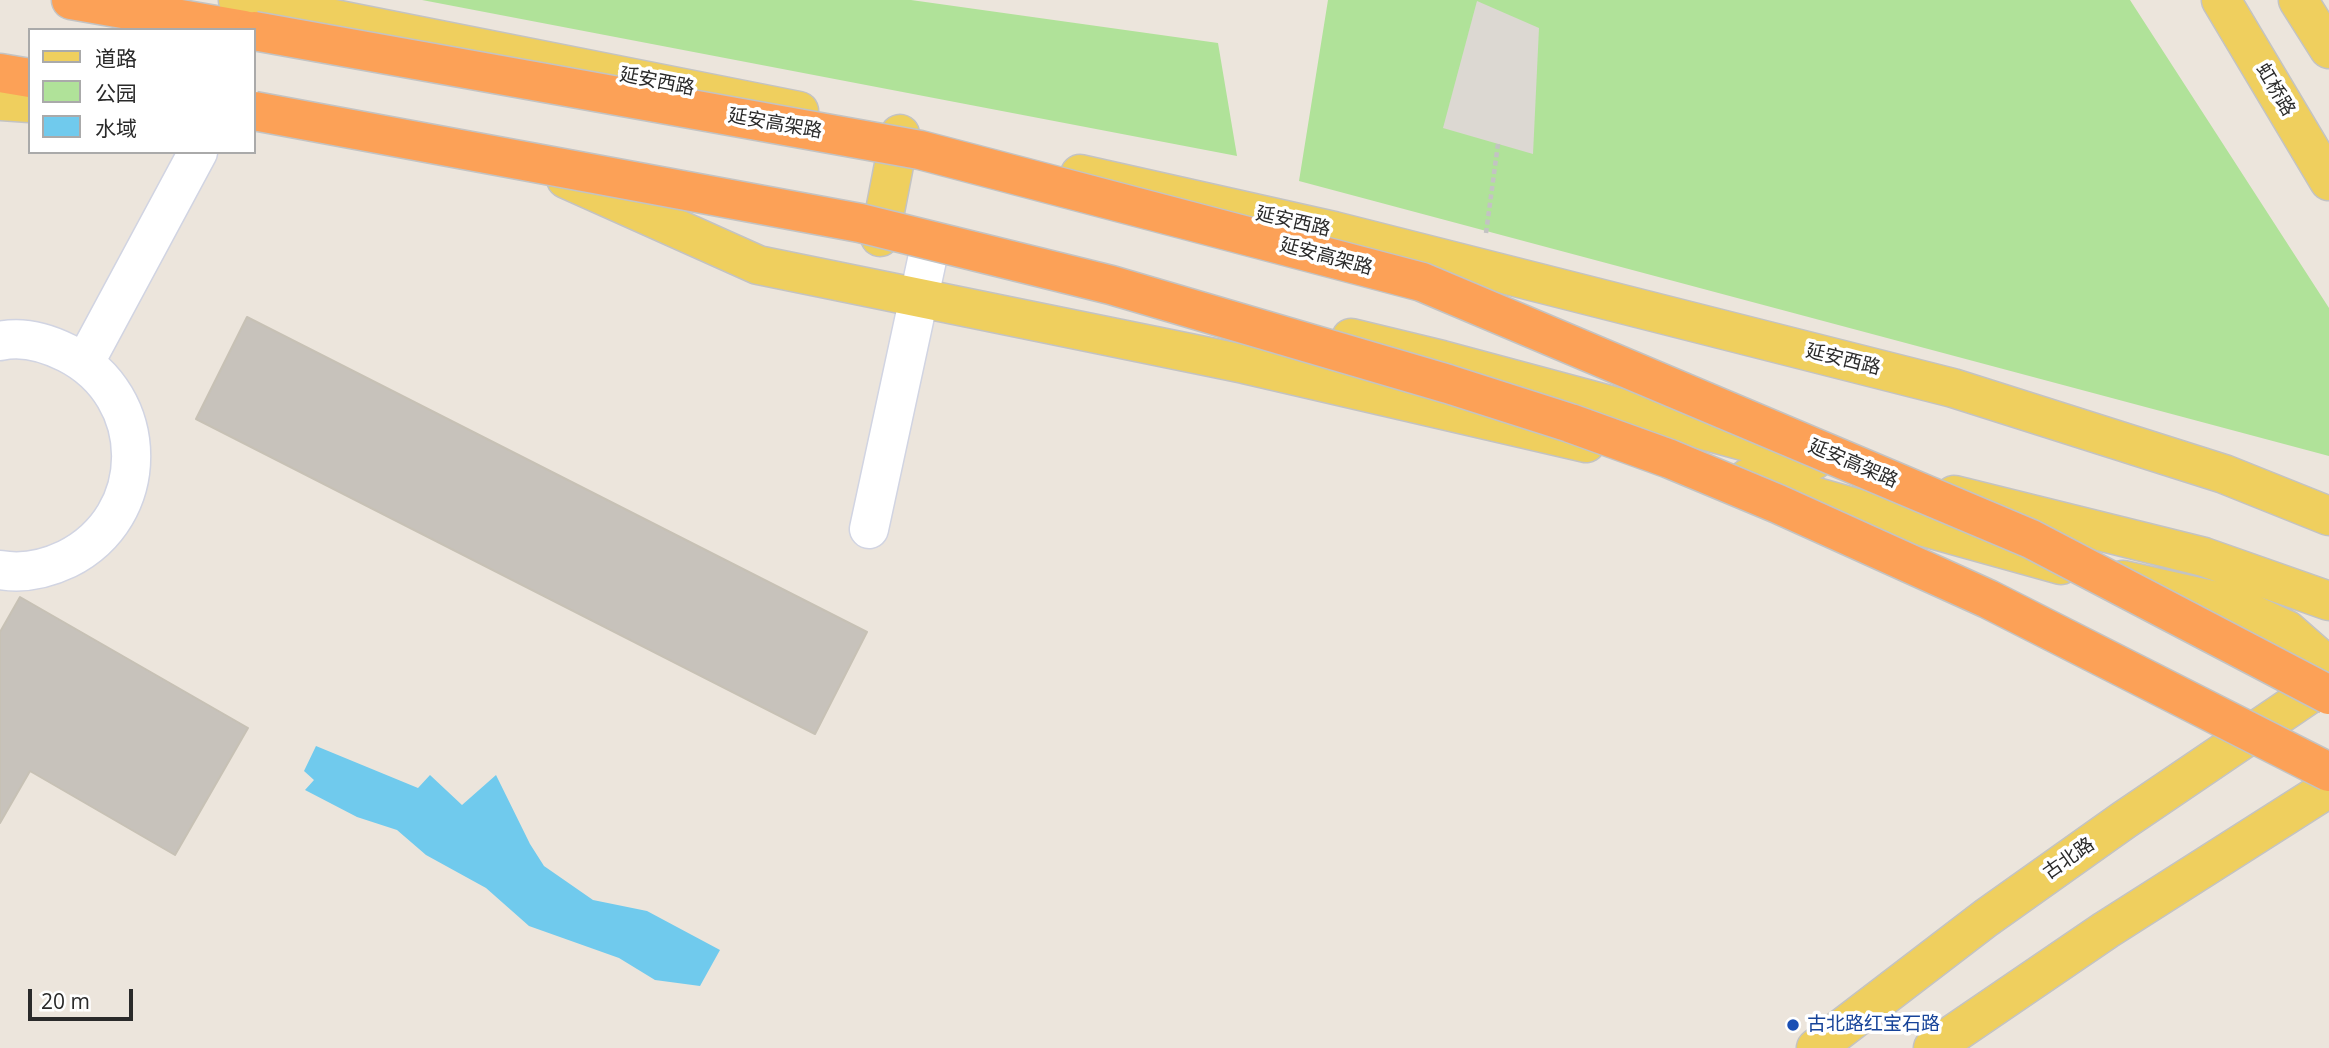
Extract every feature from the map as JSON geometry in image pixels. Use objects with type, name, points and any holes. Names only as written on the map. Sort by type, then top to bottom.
[{"type":"highway","points":[[71,0],[232,28]]},
{"type":"highway","name":"延安高架路","points":[[256,31],[920,150],[1422,282],[2031,539],[2328,686]]},
{"type":"highway","points":[[0,73],[28,77]]},
{"type":"highway","points":[[256,111],[860,223],[1111,285],[1460,387],[1670,459],[1778,504],[1988,599],[2329,772]]},
{"type":"main road","name":"延安西路","points":[[238,0],[746,99],[1334,231],[1953,388],[2224,474],[2329,516]]},
{"type":"main road","points":[[283,0],[333,19]]},
{"type":"main road","name":"虹桥路","points":[[2221,0],[2329,181]]},
{"type":"main road","points":[[2298,0],[2329,49]]},
{"type":"main road","points":[[0,101],[28,103]]},
{"type":"main road","points":[[256,117],[1140,288],[1442,360],[1757,445],[2204,557],[2329,600]]},
{"type":"main road","points":[[880,237],[900,134]]},
{"type":"main road","points":[[566,178],[758,265],[1244,364],[1488,422],[1748,478],[2086,572],[2230,604],[2287,630],[2318,657],[2328,686]]},
{"type":"main road","name":"古北路","points":[[1816,1048],[1986,918],[2147,804],[2328,686]]},
{"type":"main road","points":[[1933,1048],[2106,930],[2329,788]]},
{"type":"lane","points":[[85,362],[197,154]]},
{"type":"lane","points":[[869,529],[930,246]]},
{"type":"lane","points":[[0,341],[9,339],[49,344],[85,362],[111,388],[127,421],[132,458],[126,493],[109,526],[83,551],[50,567],[14,572],[0,570]]},
{"type":"path","points":[[1481,268],[1498,144]]},
{"type":"green space","points":[[422,0],[911,0],[1218,43],[1237,156]]},
{"type":"green space","points":[[1328,0],[2130,0],[2329,308],[2329,456],[1299,181]]},
{"type":"shaded area","points":[[1477,1],[1539,28],[1533,154],[1443,128]]},
{"type":"water","points":[[316,746],[418,788],[430,775],[462,805],[496,775],[530,844],[544,866],[593,900],[647,911],[720,950],[700,986],[655,980],[619,958],[529,926],[486,888],[426,855],[397,830],[357,817],[305,790],[314,780],[304,771]]},
{"type":"building","points":[[247,317],[867,632],[815,734],[196,419]]},
{"type":"building","points":[[20,597],[248,728],[175,855],[30,771],[0,823],[0,632]]},
{"type":"place","name":"古北路红宝石路","points":[[1793,1025]]}]
